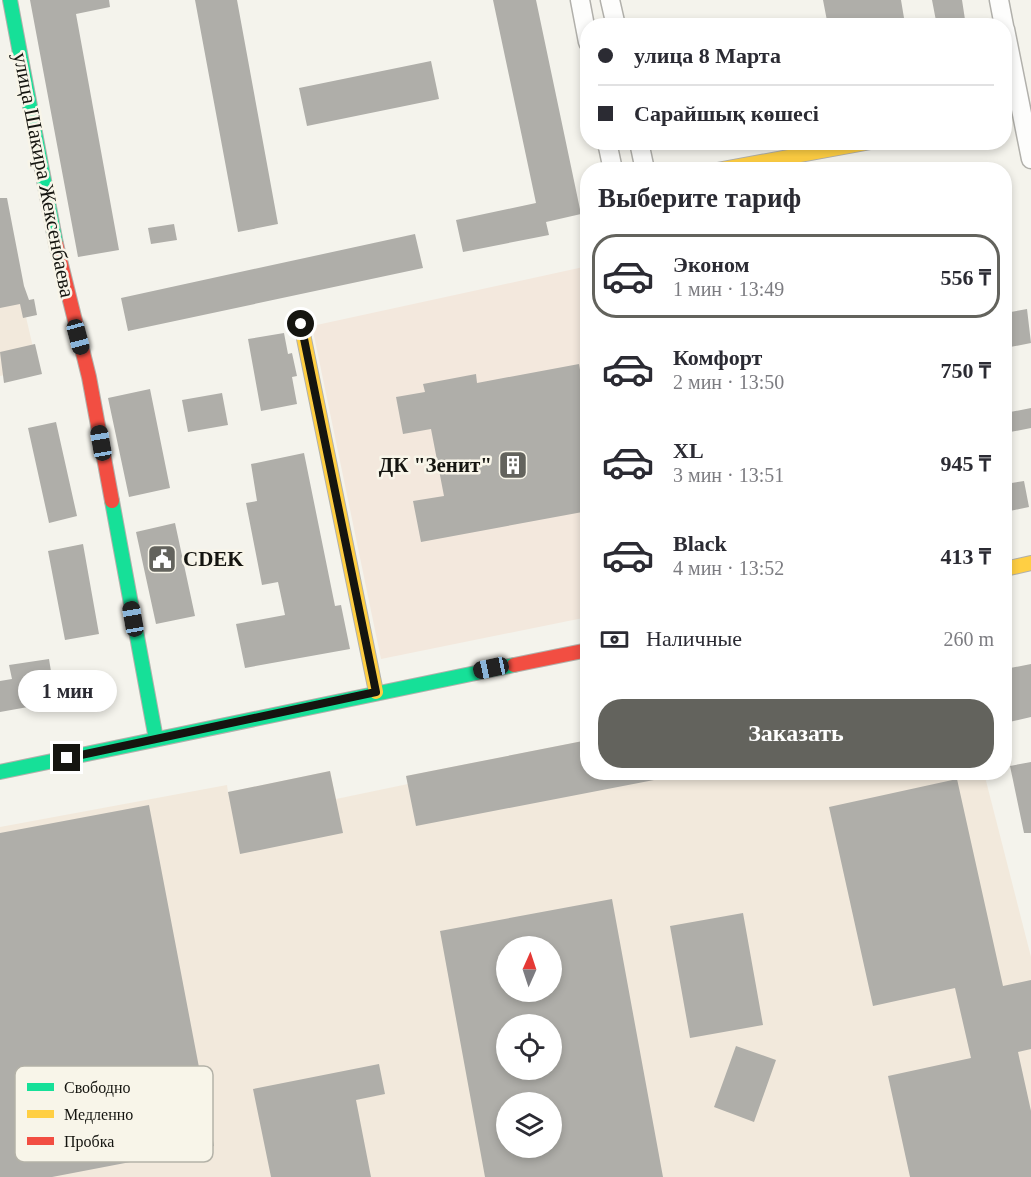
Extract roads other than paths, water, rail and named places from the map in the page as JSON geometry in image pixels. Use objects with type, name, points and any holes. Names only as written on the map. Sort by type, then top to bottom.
[{"type":"street","name":"улица Шакира Жексенбаева","points":[[10,0],[62,278],[88,377],[156,739]]},
{"type":"street","points":[[580,0],[583,18]]},
{"type":"street","points":[[610,0],[614,18]]},
{"type":"street","points":[[999,0],[1003,18]]},
{"type":"street","points":[[1013,118],[1031,159]]},
{"type":"street","points":[[761,162],[827,150]]},
{"type":"street","points":[[301,324],[376,692]]},
{"type":"street","points":[[1012,567],[1031,563]]},
{"type":"street","points":[[0,772],[376,692],[580,652]]},
{"type":"place","name":"ДК \"Зенит\"","points":[[513,465]]},
{"type":"place","name":"CDEK","points":[[162,559]]}]
